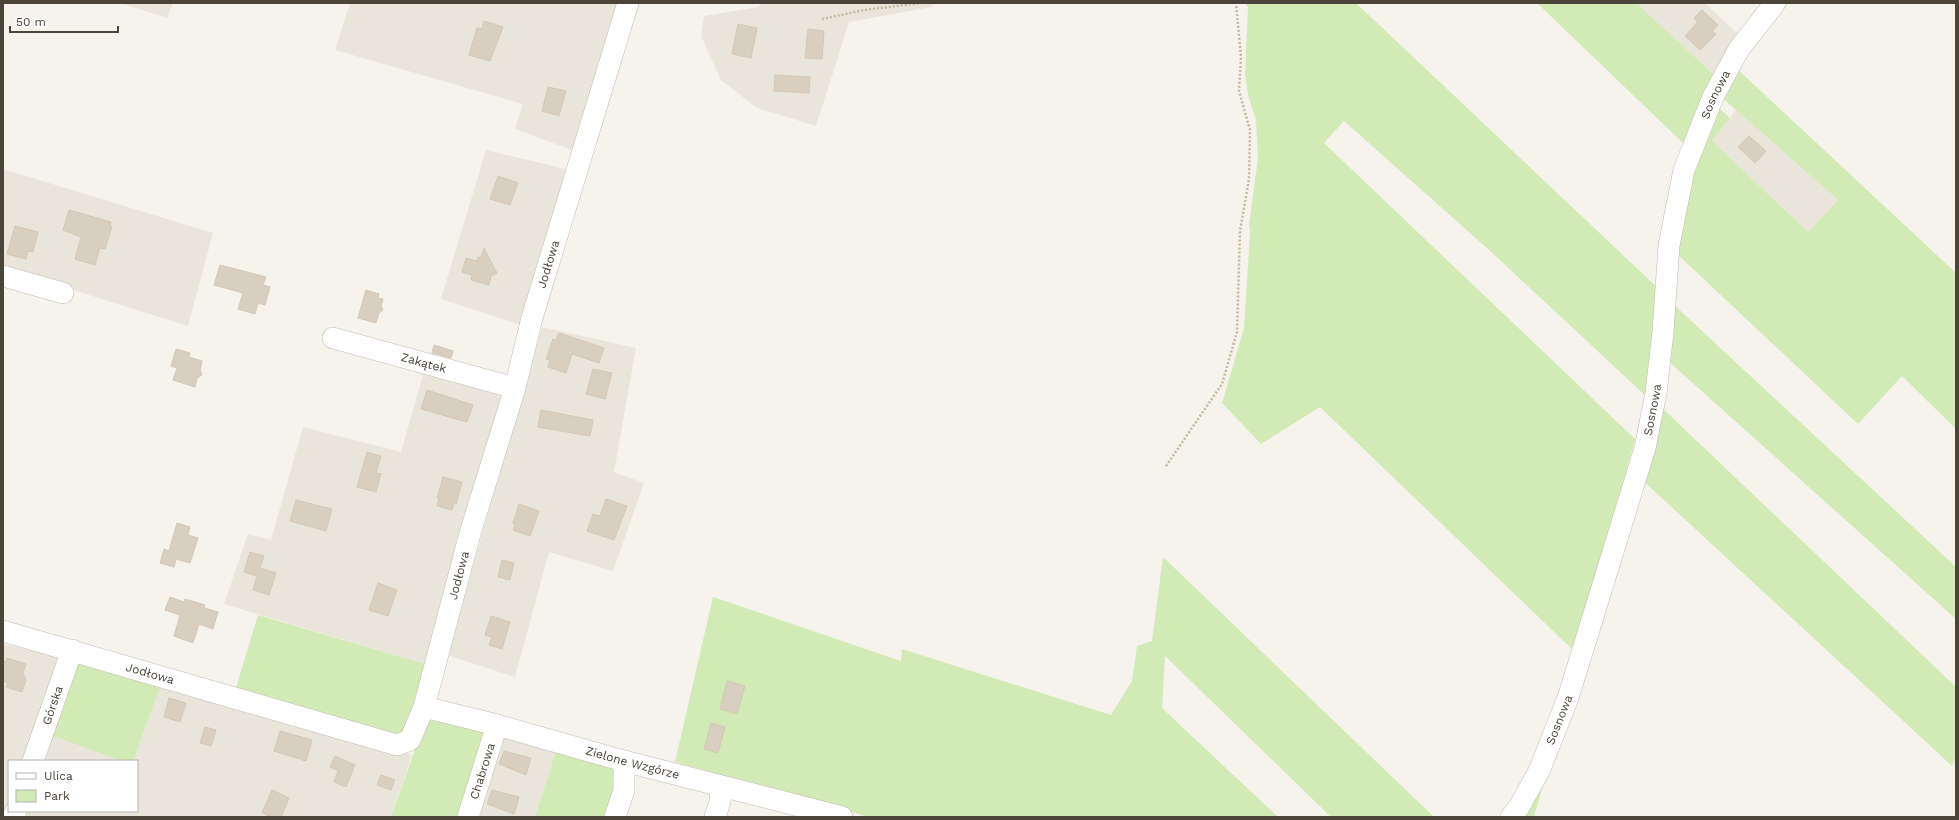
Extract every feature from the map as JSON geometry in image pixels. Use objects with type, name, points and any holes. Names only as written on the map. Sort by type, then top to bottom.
[{"type":"street","name":"Jodłowa","points":[[3,631],[397,744],[410,740],[424,707],[471,530],[515,388],[536,303],[628,3]]},
{"type":"street","name":"Sosnowa","points":[[1511,817],[1519,807],[1539,771],[1568,698],[1645,448],[1656,392],[1664,332],[1669,245],[1684,170],[1713,97],[1735,56],[1775,3]]},
{"type":"street","points":[[3,276],[63,293]]},
{"type":"street","name":"Zakątek","points":[[333,338],[515,388]]},
{"type":"street","name":"Górska","points":[[33,760],[72,650]]},
{"type":"street","name":"Zielone Wzgórze","points":[[424,707],[496,725],[624,761],[842,817]]},
{"type":"street","name":"Chabrowa","points":[[468,817],[496,725]]},
{"type":"street","points":[[615,817],[624,790],[624,761]]},
{"type":"street","points":[[715,817],[720,802],[721,786]]},
{"type":"path","points":[[822,18],[864,10],[920,3]]},
{"type":"path","points":[[1166,466],[1222,384],[1237,332],[1240,231],[1249,179],[1250,130],[1239,91],[1241,57],[1236,3]]},
{"type":"shaded area","points":[[120,3],[173,3],[167,18]]},
{"type":"shaded area","points":[[350,3],[622,3],[575,151],[515,129],[523,104],[335,50]]},
{"type":"shaded area","points":[[760,3],[933,3],[932,7],[849,22],[816,126],[757,108],[721,80],[701,36],[704,16],[759,7]]},
{"type":"shaded area","points":[[1632,3],[1705,3],[1738,34],[1713,74]]},
{"type":"shaded area","points":[[1736,110],[1838,200],[1808,232],[1712,141]]},
{"type":"shaded area","points":[[486,150],[570,170],[521,325],[441,299]]},
{"type":"shaded area","points":[[3,169],[213,233],[188,326],[3,268]]},
{"type":"shaded area","points":[[542,327],[636,348],[614,472],[644,483],[613,571],[549,552],[515,677],[447,655]]},
{"type":"shaded area","points":[[427,361],[507,383],[425,664],[224,604],[248,534],[271,540],[303,427],[401,452]]},
{"type":"shaded area","points":[[3,644],[60,657],[26,760],[8,760],[8,812],[3,817]]},
{"type":"shaded area","points":[[162,682],[412,755],[391,817],[22,817],[24,812],[138,812],[138,760],[133,760]]},
{"type":"shaded area","points":[[501,732],[556,751],[535,817],[474,817]]},
{"type":"shaded area","points":[[50,735],[118,760],[41,760]]},
{"type":"green space","points":[[1245,3],[1356,3],[1661,291],[1648,398],[1488,249],[1344,121],[1324,143],[1635,439],[1577,654],[1320,407],[1261,444],[1222,403],[1244,328],[1250,233],[1249,225],[1258,158],[1256,120],[1248,95],[1245,74],[1248,7]]},
{"type":"green space","points":[[1537,3],[1636,3],[1713,74],[1684,144]]},
{"type":"green space","points":[[1735,67],[1956,273],[1956,429],[1902,376],[1858,424],[1677,254],[1678,221],[1715,105],[1730,118],[1712,141],[1808,232],[1838,200],[1719,95]]},
{"type":"green space","points":[[1672,303],[1956,567],[1956,619],[1667,360]]},
{"type":"green space","points":[[1661,407],[1956,687],[1956,757],[1952,766],[1639,477]]},
{"type":"green space","points":[[1163,557],[1434,817],[1331,817],[1165,656],[1162,708],[1278,817],[869,817],[675,762],[713,597],[901,661],[902,649],[1111,715],[1132,681],[1137,646],[1152,641]]},
{"type":"green space","points":[[258,615],[425,664],[405,733],[387,739],[234,694]]},
{"type":"green space","points":[[74,659],[162,682],[133,760],[118,760],[50,735]]},
{"type":"green space","points":[[428,713],[486,731],[464,817],[391,817]]},
{"type":"green space","points":[[556,751],[617,767],[610,817],[535,817]]},
{"type":"green space","points":[[1544,782],[1534,817],[1517,817]]},
{"type":"building","points":[[1702,10],[1718,25],[1712,31],[1716,34],[1700,50],[1685,36],[1698,22],[1694,18]]},
{"type":"building","points":[[484,21],[503,27],[490,61],[469,55],[477,28],[482,29]]},
{"type":"building","points":[[738,24],[757,28],[751,58],[732,54]]},
{"type":"building","points":[[808,29],[824,31],[822,59],[805,58]]},
{"type":"building","points":[[775,75],[810,77],[809,93],[774,91]]},
{"type":"building","points":[[548,87],[566,91],[559,116],[542,111]]},
{"type":"building","points":[[1749,136],[1766,151],[1755,163],[1738,147]]},
{"type":"building","points":[[498,176],[518,183],[510,205],[490,199]]},
{"type":"building","points":[[69,210],[111,222],[110,225],[112,226],[105,249],[100,248],[95,265],[75,259],[81,237],[63,230]]},
{"type":"building","points":[[15,226],[38,232],[33,252],[28,251],[26,259],[7,254]]},
{"type":"building","points":[[484,248],[497,273],[491,276],[489,285],[471,280],[472,275],[462,272],[466,258],[477,261],[478,257],[481,258]]},
{"type":"building","points":[[220,265],[266,277],[263,285],[270,287],[265,305],[258,303],[255,314],[238,309],[243,293],[214,285]]},
{"type":"building","points":[[366,290],[379,294],[378,298],[383,299],[381,306],[383,310],[379,313],[376,323],[358,318]]},
{"type":"building","points":[[559,333],[604,348],[599,363],[572,354],[566,373],[548,367],[550,360],[546,359],[553,339],[556,340]]},
{"type":"building","points":[[434,345],[453,351],[451,358],[432,353]]},
{"type":"building","points":[[176,349],[190,353],[189,357],[202,361],[200,370],[202,375],[197,378],[195,387],[173,380],[177,368],[171,366]]},
{"type":"building","points":[[593,369],[612,373],[605,399],[586,394]]},
{"type":"building","points":[[427,390],[473,405],[467,422],[421,409]]},
{"type":"building","points":[[541,410],[593,420],[590,436],[538,427]]},
{"type":"building","points":[[367,452],[381,456],[376,473],[381,474],[376,492],[357,487]]},
{"type":"building","points":[[443,477],[462,482],[456,504],[454,503],[452,510],[437,506],[439,499],[437,498]]},
{"type":"building","points":[[606,499],[627,506],[614,540],[587,531],[593,514],[600,516]]},
{"type":"building","points":[[296,500],[332,509],[326,531],[290,521]]},
{"type":"building","points":[[519,504],[539,511],[530,536],[513,530],[515,524],[513,523]]},
{"type":"building","points":[[177,523],[190,527],[188,535],[198,538],[190,563],[176,559],[174,567],[160,563],[164,549],[169,551]]},
{"type":"building","points":[[250,552],[264,556],[260,568],[276,573],[269,595],[253,590],[257,576],[244,572]]},
{"type":"building","points":[[502,560],[514,563],[510,580],[498,577]]},
{"type":"building","points":[[378,583],[397,590],[388,616],[369,610]]},
{"type":"building","points":[[170,597],[184,602],[185,599],[205,605],[204,608],[218,612],[213,629],[199,624],[193,643],[174,636],[180,615],[165,610]]},
{"type":"building","points":[[491,616],[510,622],[502,649],[489,645],[492,637],[485,635]]},
{"type":"building","points":[[7,658],[26,664],[23,673],[26,680],[22,692],[6,687],[8,683],[3,681],[3,661],[6,662]]},
{"type":"building","points":[[727,681],[745,686],[737,714],[720,709]]},
{"type":"building","points":[[169,698],[186,703],[180,722],[164,717]]},
{"type":"building","points":[[711,723],[725,727],[718,753],[704,749]]},
{"type":"building","points":[[205,727],[216,730],[211,746],[200,743]]},
{"type":"building","points":[[280,731],[312,740],[306,761],[274,751]]},
{"type":"building","points":[[504,751],[531,758],[526,775],[499,764]]},
{"type":"building","points":[[335,756],[355,765],[346,787],[334,782],[338,771],[330,767]]},
{"type":"building","points":[[381,775],[395,780],[391,790],[377,785]]},
{"type":"building","points":[[272,790],[289,798],[281,817],[271,817],[262,813]]},
{"type":"building","points":[[492,790],[519,797],[514,814],[487,804]]}]
